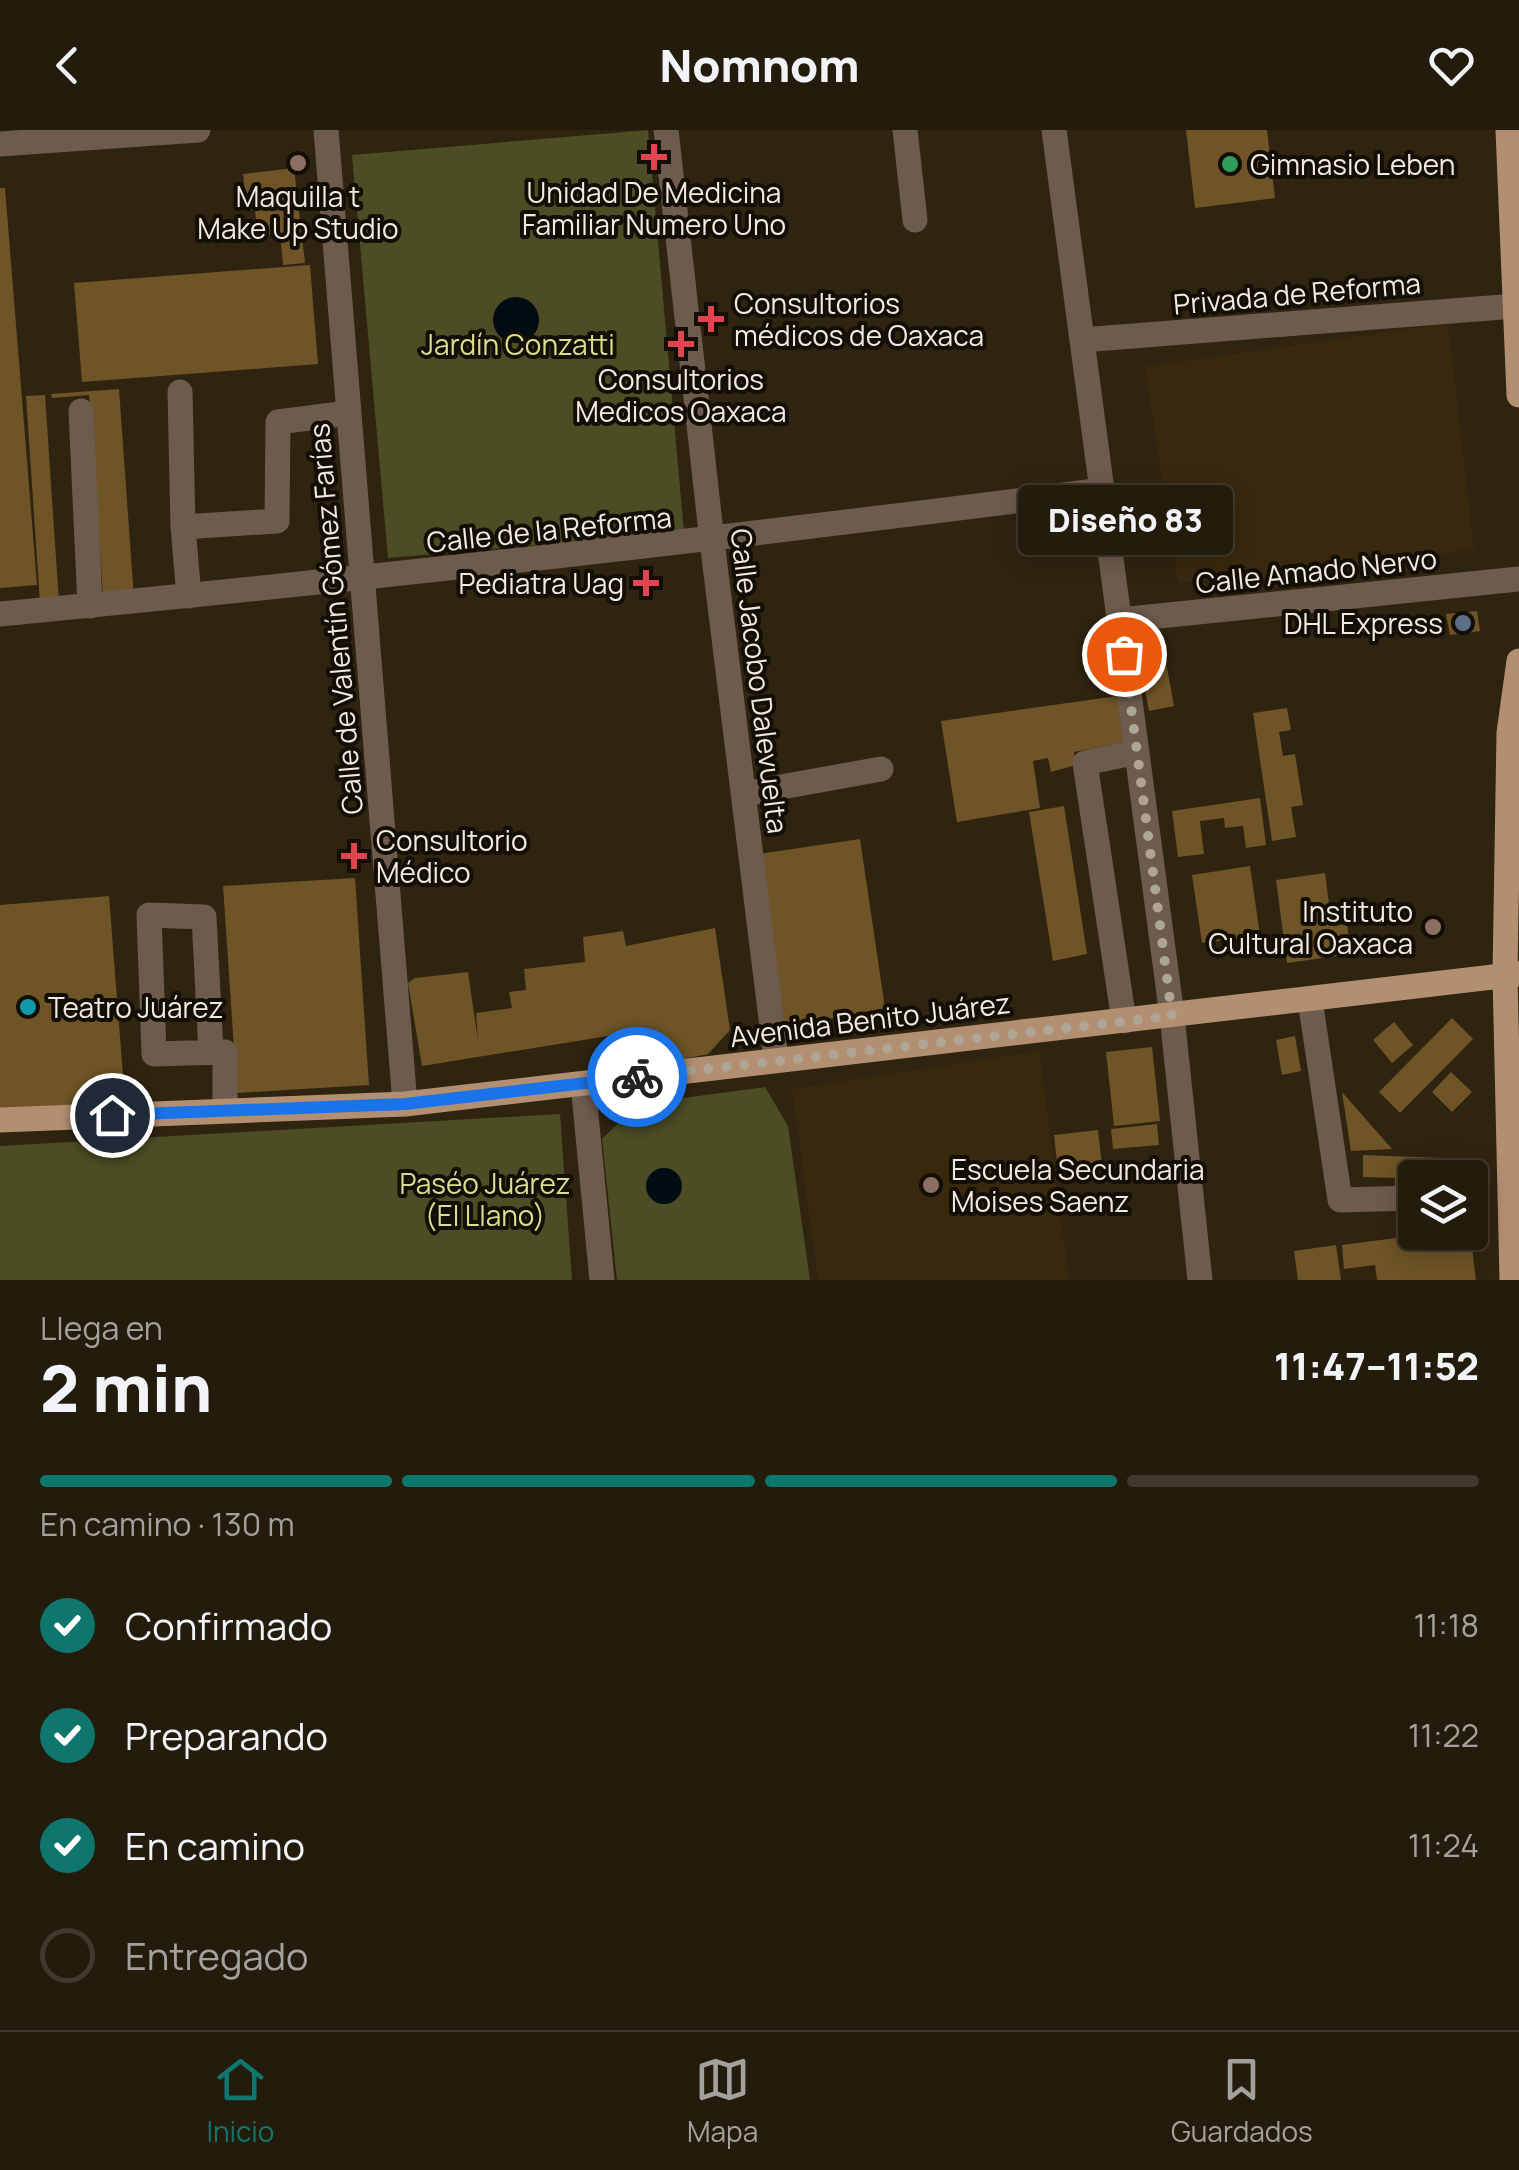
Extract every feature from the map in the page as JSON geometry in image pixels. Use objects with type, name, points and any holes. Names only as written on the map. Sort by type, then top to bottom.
[{"type":"main road","points":[[1508,130],[1519,395]]},
{"type":"main road","points":[[1512,1280],[1509,733],[1519,661]]},
{"type":"main road","name":"Avenida Benito Juárez","points":[[0,1120],[405,1104],[1512,975]]},
{"type":"street","points":[[0,144],[187,130]]},
{"type":"street","name":"Calle de Valentín Gómez Farías","points":[[326,130],[405,1104]]},
{"type":"street","name":"Calle Jacobo Dalevuelta","points":[[666,130],[776,1059]]},
{"type":"street","points":[[905,130],[916,220]]},
{"type":"street","points":[[1054,130],[1172,1016],[1200,1280]]},
{"type":"street","name":"Privada de Reforma","points":[[1082,340],[1516,306]]},
{"type":"street","points":[[180,392],[188,596]]},
{"type":"street","points":[[81,411],[90,606]]},
{"type":"street","points":[[183,527],[277,522],[278,422],[348,413]]},
{"type":"street","name":"Calle de la Reforma","points":[[0,614],[362,580],[1102,490]]},
{"type":"street","name":"Calle Amado Nervo","points":[[1120,620],[1519,579]]},
{"type":"street","points":[[1124,1021],[1085,762],[1138,752]]},
{"type":"street","points":[[743,794],[881,769]]},
{"type":"street","points":[[211,1052],[204,917],[149,915],[154,1054],[225,1052],[225,1110]]},
{"type":"street","points":[[1310,1000],[1340,1200],[1398,1198]]},
{"type":"street","points":[[583,1084],[602,1280]]},
{"type":"shaded area","points":[[516,297],[532,304],[539,320],[532,336],[516,343],[500,336],[493,320],[500,304]]},
{"type":"shaded area","points":[[1448,323],[1474,549],[1297,575],[1178,583],[1145,367]]},
{"type":"shaded area","name":"Escuela Secundaria Moises Saenz","points":[[1039,1051],[1069,1280],[818,1280],[792,1089]]},
{"type":"shaded area","points":[[664,1168],[677,1173],[682,1186],[677,1199],[664,1204],[651,1199],[646,1186],[651,1173]]},
{"type":"green space","name":"Jardín Conzatti","points":[[648,130],[684,532],[388,558],[352,155]]},
{"type":"green space","points":[[765,1087],[788,1126],[810,1280],[617,1280],[602,1139],[638,1104]]},
{"type":"green space","name":"Paséo Juárez (El Llano)","points":[[560,1114],[572,1280],[0,1280],[0,1146]]},
{"type":"building","name":"Gimnasio Leben","points":[[1186,130],[1267,130],[1275,198],[1195,208]]},
{"type":"building","points":[[294,168],[305,263],[283,265],[280,233],[258,236],[255,210],[247,210],[243,174]]},
{"type":"building","points":[[0,188],[5,188],[37,585],[0,588]]},
{"type":"building","points":[[310,265],[318,364],[82,382],[74,283]]},
{"type":"building","points":[[119,389],[134,598],[103,596],[89,395],[52,398],[51,394]]},
{"type":"building","points":[[45,395],[59,602],[40,603],[26,396]]},
{"type":"building","name":"DHL Express","points":[[1477,611],[1480,631],[1450,635],[1446,614]]},
{"type":"building","points":[[1165,657],[1174,706],[1149,711],[1140,662]]},
{"type":"building","points":[[1117,696],[1126,742],[1074,752],[1076,765],[1051,772],[1048,758],[1033,761],[1040,808],[957,822],[941,721]]},
{"type":"building","points":[[1287,708],[1291,730],[1279,732],[1283,756],[1295,754],[1303,805],[1291,807],[1296,837],[1272,841],[1253,713]]},
{"type":"building","points":[[1260,798],[1266,845],[1246,848],[1243,826],[1225,828],[1224,818],[1200,821],[1204,854],[1178,857],[1172,811]]},
{"type":"building","points":[[1064,806],[1087,954],[1053,961],[1029,812]]},
{"type":"building","points":[[860,839],[885,1008],[782,1028],[759,854]]},
{"type":"building","points":[[1250,866],[1260,935],[1202,943],[1192,875]]},
{"type":"building","points":[[1325,873],[1332,926],[1347,924],[1351,954],[1287,963],[1276,880]]},
{"type":"building","points":[[355,878],[369,1085],[237,1093],[223,886]]},
{"type":"building","points":[[109,896],[125,1101],[0,1113],[0,905]]},
{"type":"building","points":[[715,928],[730,1030],[708,1054],[645,1067],[639,1031],[422,1066],[408,983],[415,978],[468,972],[478,1041],[476,1013],[512,1008],[509,992],[526,990],[524,969],[585,962],[583,937],[623,931],[626,946]]},
{"type":"building","points":[[1452,1018],[1473,1039],[1400,1113],[1379,1092]]},
{"type":"building","points":[[1394,1022],[1413,1045],[1392,1063],[1373,1040]]},
{"type":"building","points":[[1295,1036],[1301,1071],[1282,1075],[1276,1040]]},
{"type":"building","points":[[1152,1047],[1160,1121],[1114,1126],[1106,1052]]},
{"type":"building","points":[[1451,1072],[1472,1092],[1452,1112],[1432,1092]]},
{"type":"building","points":[[1342,1092],[1392,1149],[1351,1151]]},
{"type":"building","points":[[1157,1124],[1159,1145],[1113,1149],[1111,1129]]},
{"type":"building","points":[[1098,1130],[1102,1166],[1058,1171],[1054,1135]]},
{"type":"building","points":[[1363,1155],[1468,1159],[1398,1160],[1398,1195],[1394,1195],[1395,1178],[1363,1177]]},
{"type":"building","points":[[1398,1238],[1398,1250],[1472,1250],[1476,1280],[1377,1280],[1375,1265],[1344,1269],[1342,1245]]},
{"type":"building","points":[[1336,1245],[1341,1280],[1298,1280],[1294,1251]]},
{"type":"way so far","points":[[637,1077],[1172,1016],[1124,654]]},
{"type":"place","name":"Unidad De Medicina Familiar Numero Uno","points":[[654,157]]},
{"type":"place","name":"Maquilla t Make Up Studio","points":[[298,163]]},
{"type":"place","name":"Gimnasio Leben","points":[[1230,164]]},
{"type":"place","name":"Consultorios médicos de Oaxaca","points":[[711,319]]},
{"type":"place","name":"Consultorios Medicos Oaxaca","points":[[681,344]]},
{"type":"place","name":"Pediatra Uag","points":[[646,583]]},
{"type":"place","name":"DHL Express","points":[[1463,623]]},
{"type":"place","name":"Diseño 83","points":[[1124,654]]},
{"type":"place","name":"Consultorio Médico","points":[[354,856]]},
{"type":"place","name":"Instituto Cultural Oaxaca","points":[[1433,927]]},
{"type":"place","name":"Teatro Juárez","points":[[28,1007]]},
{"type":"place","name":"Escuela Secundaria Moises Saenz","points":[[931,1185]]},
{"type":"route","points":[[112,1115],[405,1104],[637,1077]]}]
